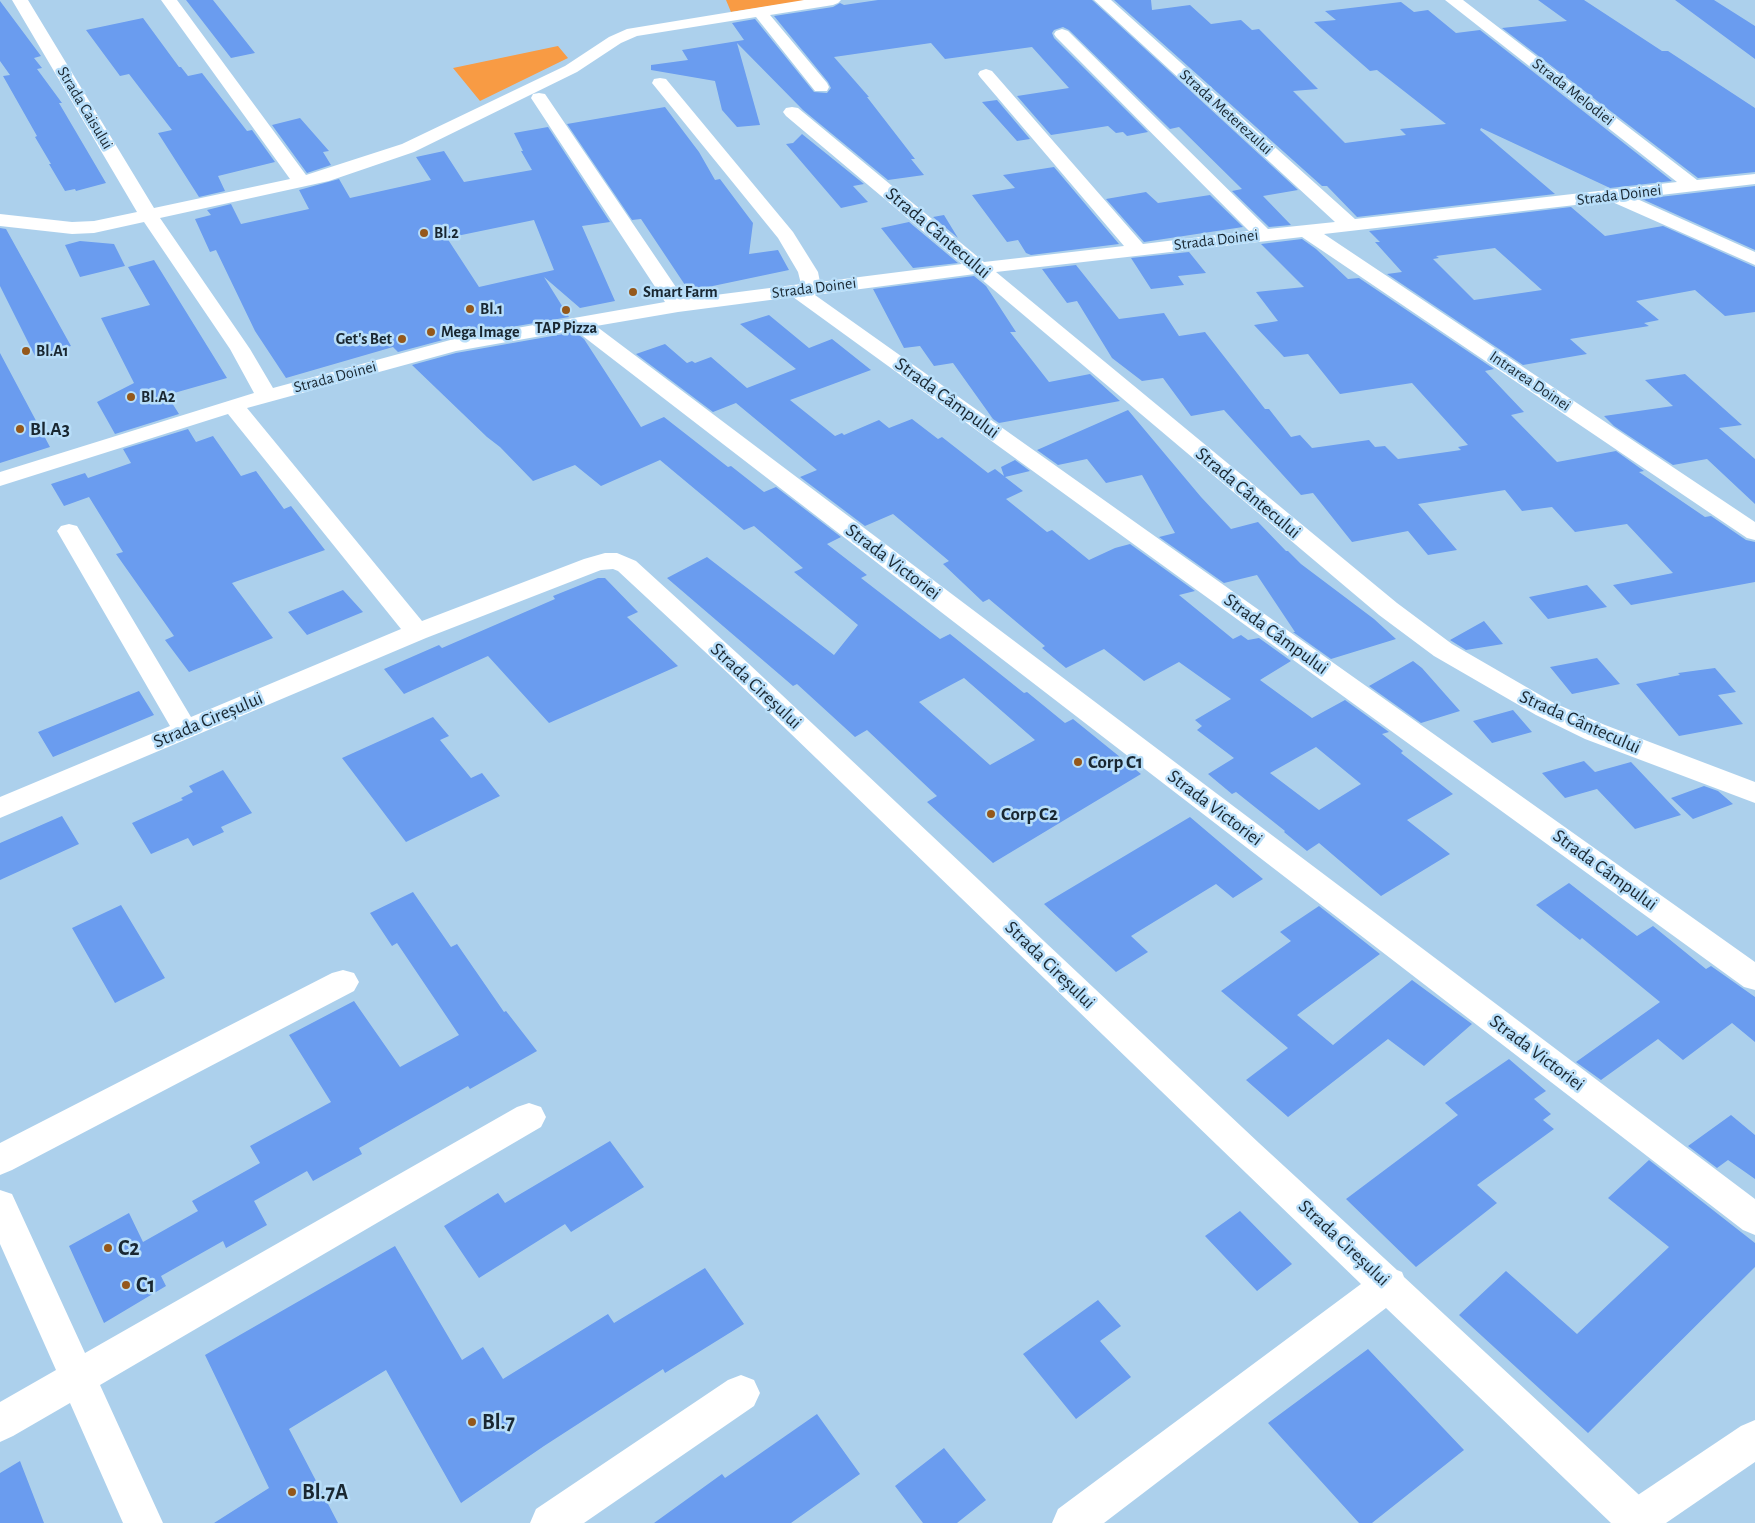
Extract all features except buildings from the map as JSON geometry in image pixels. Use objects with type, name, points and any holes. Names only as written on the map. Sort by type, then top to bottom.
[{"type":"street","name":"Strada Caisului","points":[[20,0],[149,216],[240,349],[267,396]]},
{"type":"street","points":[[169,0],[302,182]]},
{"type":"street","points":[[0,220],[79,228],[112,225],[302,182],[374,160],[457,126],[571,69],[623,36],[633,32],[833,0]]},
{"type":"street","name":"Strada Meterezului","points":[[1102,0],[1350,225]]},
{"type":"street","name":"Strada Melodiei","points":[[1453,0],[1693,186]]},
{"type":"street","points":[[760,12],[820,87]]},
{"type":"street","points":[[1062,34],[1262,234]]},
{"type":"street","points":[[986,74],[1137,250]]},
{"type":"street","points":[[660,83],[786,236],[808,272],[804,289]]},
{"type":"street","points":[[539,98],[678,306]]},
{"type":"street","name":"Strada Cântecului","points":[[792,112],[1380,603],[1443,650],[1545,709],[1596,732],[1755,793]]},
{"type":"street","name":"Strada Doinei","points":[[0,479],[233,405],[454,345],[678,306],[1262,234],[1755,179]]},
{"type":"street","points":[[1614,196],[1755,259]]},
{"type":"street","name":"Intrarea Doinei","points":[[1305,230],[1755,533]]},
{"type":"street","name":"Strada Câmpului","points":[[804,289],[1755,978]]},
{"type":"street","name":"Strada Victoriei","points":[[580,324],[1755,1219]]},
{"type":"street","points":[[233,405],[417,632]]},
{"type":"street","points":[[69,531],[185,729]]},
{"type":"street","name":"Strada Cireșului","points":[[0,808],[417,632],[593,564],[605,560],[618,560],[627,566],[740,670],[1247,1153],[1389,1284],[1633,1521]]},
{"type":"street","points":[[0,1160],[344,982]]},
{"type":"street","points":[[0,1423],[529,1117]]},
{"type":"street","points":[[0,1205],[76,1378],[143,1523]]},
{"type":"street","points":[[1072,1523],[1389,1284]]},
{"type":"street","points":[[550,1523],[741,1393]]},
{"type":"street","points":[[1633,1521],[1755,1439]]},
{"type":"shaded area","points":[[726,0],[809,0],[731,12]]},
{"type":"shaded area","points":[[558,46],[568,58],[480,101],[453,68]]},
{"type":"place","name":"Bl.2","points":[[424,233]]},
{"type":"place","name":"Smart Farm","points":[[633,292]]},
{"type":"place","name":"Bl.1","points":[[470,309]]},
{"type":"place","name":"TAP Pizza","points":[[566,310]]},
{"type":"place","name":"Mega Image","points":[[431,332]]},
{"type":"place","name":"Get's Bet","points":[[402,339]]},
{"type":"place","name":"Bl.A1","points":[[26,351]]},
{"type":"place","name":"Bl.A2","points":[[131,397]]},
{"type":"place","name":"Bl.A3","points":[[20,429]]},
{"type":"place","name":"Corp C1","points":[[1078,762]]},
{"type":"place","name":"Corp C2","points":[[991,814]]},
{"type":"place","name":"C2","points":[[108,1248]]},
{"type":"place","name":"C1","points":[[126,1285]]},
{"type":"place","name":"Bl.7","points":[[472,1422]]},
{"type":"place","name":"Bl.7A","points":[[292,1492]]}]
